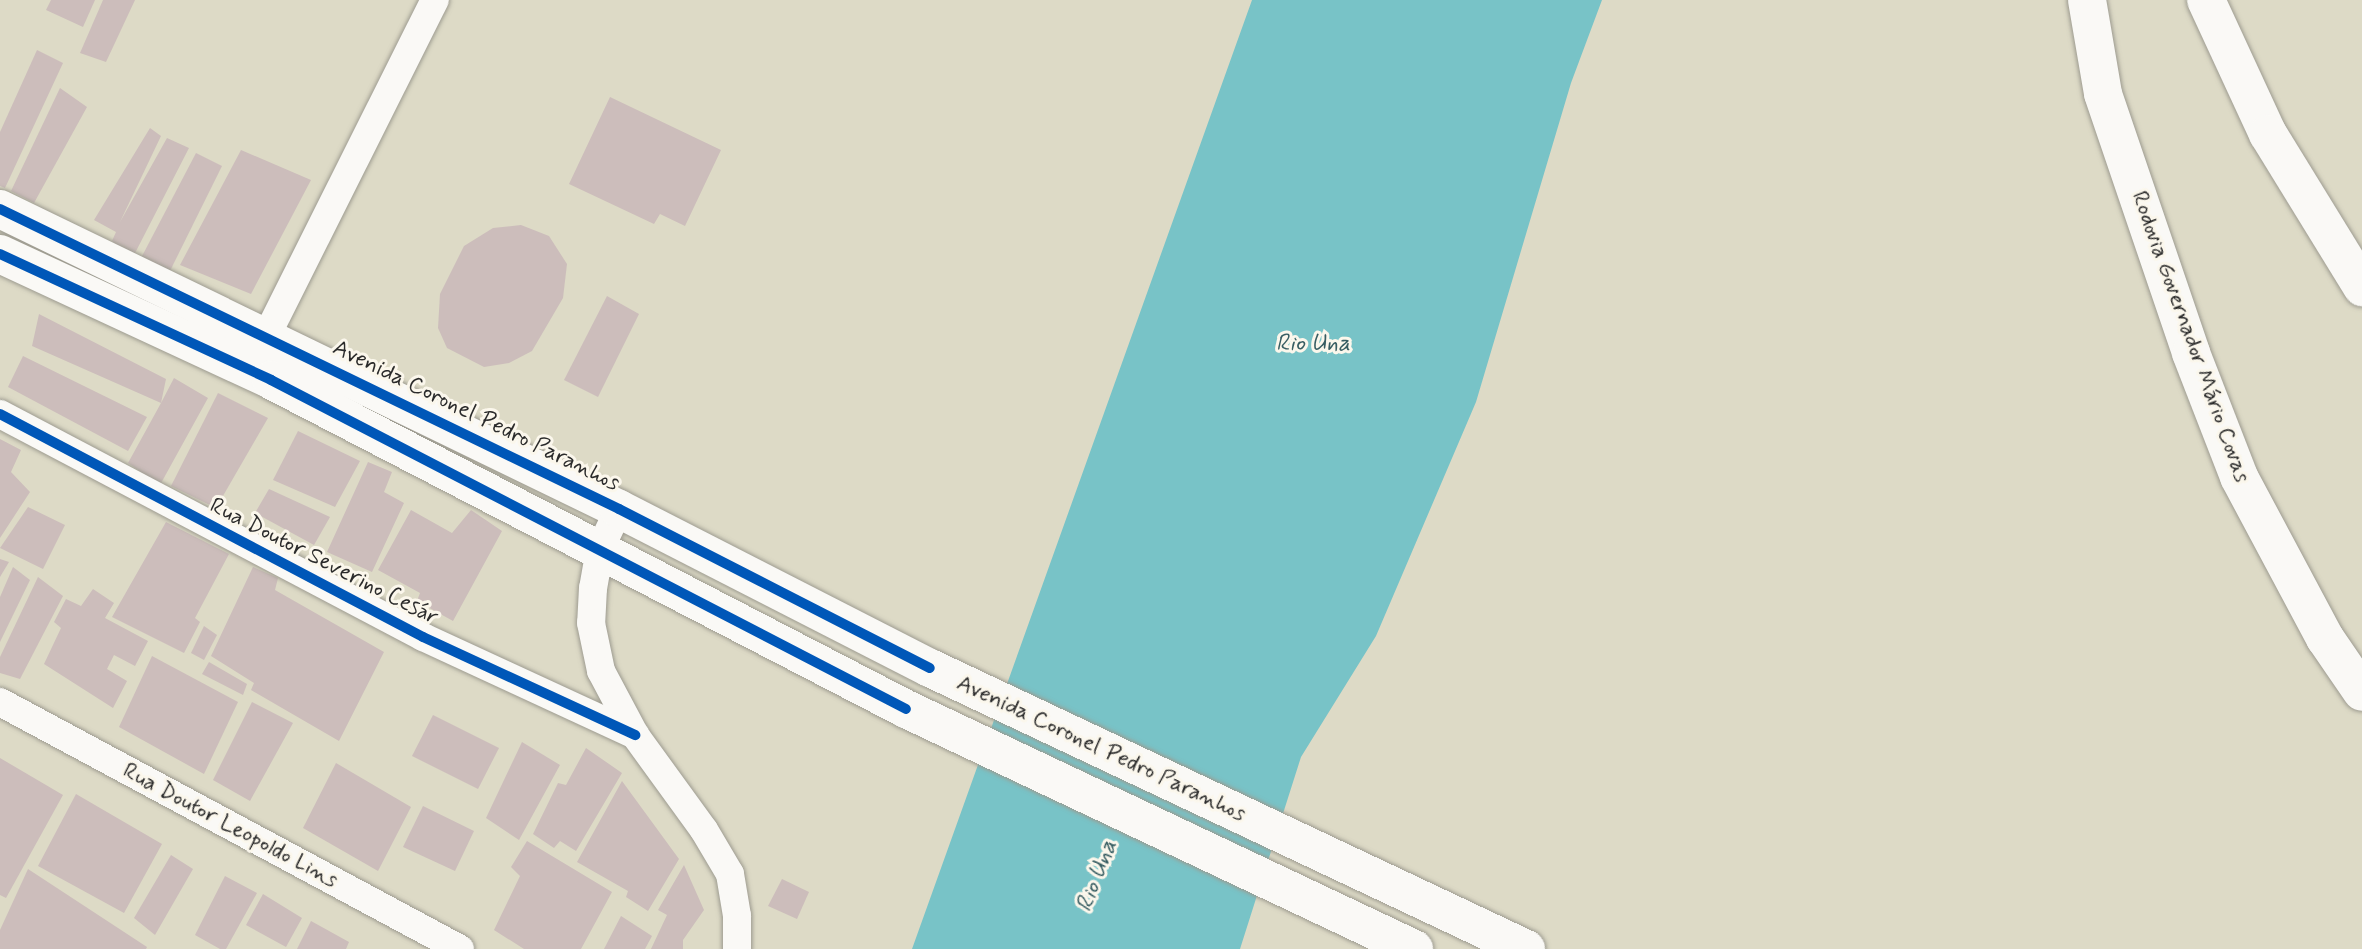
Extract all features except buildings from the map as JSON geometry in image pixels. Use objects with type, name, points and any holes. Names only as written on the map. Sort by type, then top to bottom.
[{"type":"main road","name":"Rodovia Governador Mário Covas","points":[[2087,0],[2103,94],[2191,353],[2239,477],[2325,638],[2362,692]]},
{"type":"main road","points":[[2206,0],[2268,134],[2362,287]]},
{"type":"main road","name":"Avenida Coronel Pedro Paranhos","points":[[2,215],[266,336],[619,509],[930,668],[1526,949]]},
{"type":"main road","name":"Avenida Coronel Pedro Paranhos","points":[[0,254],[250,370],[906,709],[1414,949]]},
{"type":"street","points":[[250,370],[435,0]]},
{"type":"street","name":"Rua Doutor Severino Cesár","points":[[0,414],[423,637],[635,735]]},
{"type":"street","points":[[619,509],[600,549],[591,623],[601,671],[635,735],[704,830],[730,874],[737,916],[737,949]]},
{"type":"street","name":"Rua Doutor Leopoldo Lins","points":[[0,702],[460,949]]},
{"type":"water","name":"Rio Una","points":[[1252,0],[1602,0],[1571,83],[1476,402],[1376,636],[1301,757],[1240,949],[912,949]]},
{"type":"cycle path","points":[[0,209],[619,509],[930,668]]},
{"type":"cycle path","points":[[0,254],[271,380],[906,709]]},
{"type":"cycle path","points":[[0,414],[423,637],[635,735]]}]
